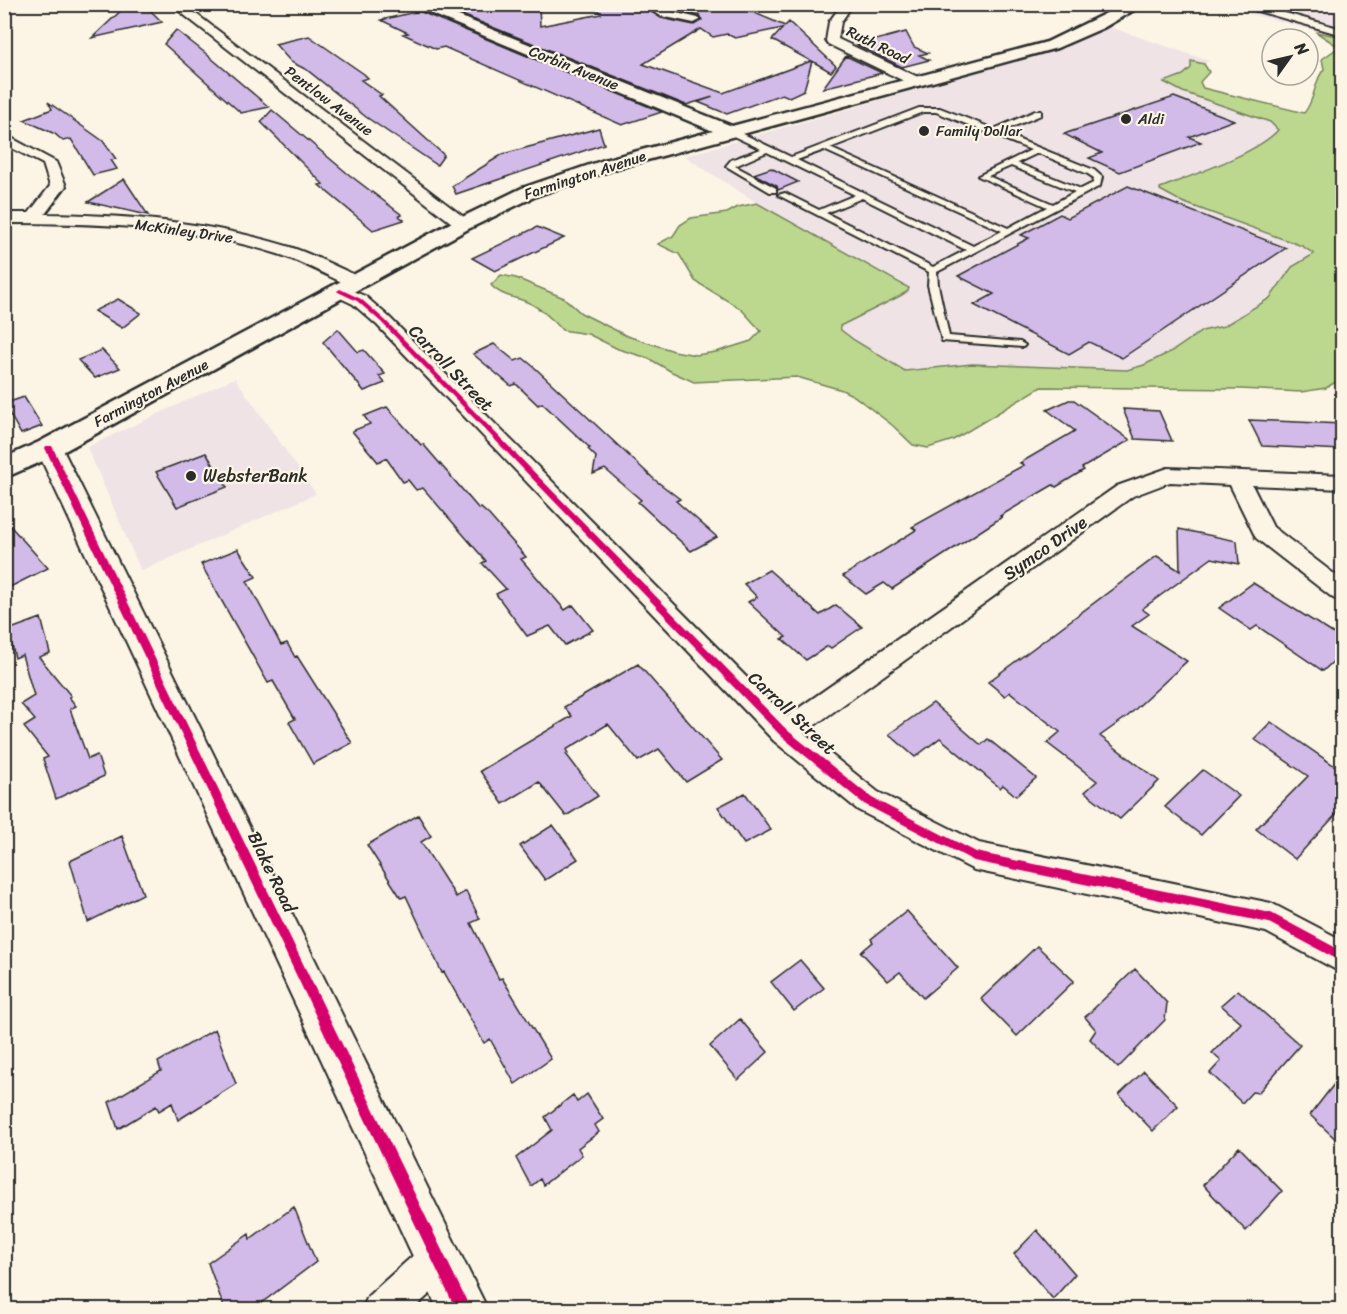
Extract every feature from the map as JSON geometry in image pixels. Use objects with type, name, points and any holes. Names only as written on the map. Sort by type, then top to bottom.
[{"type":"main road","name":"Corbin Avenue","points":[[415,4],[732,132]]},
{"type":"main road","name":"Farmington Avenue","points":[[4,469],[49,448],[463,224],[529,192],[611,164],[1052,45],[1098,26],[1137,4]]},
{"type":"street","name":"Pentlow Avenue","points":[[175,4],[463,224]]},
{"type":"street","points":[[646,4],[665,14],[694,20]]},
{"type":"street","name":"Ruth Road","points":[[848,4],[835,22],[832,41],[915,81]]},
{"type":"street","points":[[1238,4],[1342,32]]},
{"type":"street","points":[[4,138],[49,162],[58,186],[34,218]]},
{"type":"street","name":"McKinley Drive","points":[[4,218],[146,225],[222,234],[283,250],[348,287]]},
{"type":"street","name":"Carroll Street","points":[[348,287],[784,733],[868,801],[974,856],[1271,918],[1342,957]]},
{"type":"street","name":"Blake Road","points":[[49,448],[464,1310]]},
{"type":"street","name":"Symco Drive","points":[[784,733],[1125,491],[1168,475],[1342,482]]},
{"type":"street","points":[[1237,477],[1264,532],[1342,592]]},
{"type":"street","points":[[382,1310],[440,1258]]},
{"type":"lane","points":[[791,160],[922,110],[937,110],[1091,172],[1098,177],[1097,184],[933,271]]},
{"type":"lane","points":[[994,132],[1038,113]]},
{"type":"lane","points":[[732,132],[973,250]]},
{"type":"lane","points":[[823,147],[1008,231]]},
{"type":"lane","points":[[768,149],[734,162],[730,166],[773,190]]},
{"type":"lane","points":[[1038,150],[982,177],[1053,207]]},
{"type":"lane","points":[[1011,163],[1082,192]]},
{"type":"lane","points":[[782,195],[933,271]]},
{"type":"lane","points":[[819,213],[862,195]]},
{"type":"lane","points":[[933,271],[933,285],[945,339],[1020,345]]},
{"type":"shaded area","points":[[1290,4],[1308,9],[1312,5],[1342,5],[1342,37],[1320,32],[1320,27],[1302,27],[1214,5]]},
{"type":"shaded area","points":[[1107,26],[1209,61],[1204,64],[1191,61],[1191,68],[1183,75],[1168,79],[1183,92],[1270,122],[1278,130],[1268,141],[1212,168],[1182,202],[1302,246],[1314,254],[1292,267],[1270,298],[1224,326],[1202,331],[1174,350],[1144,365],[1127,370],[905,371],[854,340],[840,326],[908,291],[901,282],[757,203],[684,156],[1058,49]]},
{"type":"shaded area","points":[[235,378],[316,494],[141,571],[87,447]]},
{"type":"green space","points":[[1320,33],[1342,37],[1342,378],[1326,388],[1301,392],[1241,389],[1041,387],[953,440],[928,448],[913,445],[892,425],[854,396],[842,390],[797,377],[694,382],[648,358],[618,349],[588,334],[562,330],[536,307],[503,294],[491,285],[501,275],[516,278],[564,298],[581,313],[627,336],[674,351],[696,355],[716,352],[751,341],[761,331],[741,309],[695,281],[679,254],[658,244],[673,236],[680,225],[691,218],[727,213],[738,207],[757,203],[909,288],[900,296],[840,326],[841,330],[854,340],[905,371],[972,364],[1127,370],[1144,365],[1174,350],[1202,331],[1224,326],[1270,298],[1292,267],[1314,254],[1302,246],[1182,202],[1160,190],[1160,188],[1240,155],[1268,139],[1278,130],[1270,122],[1183,92],[1164,82],[1183,75],[1191,68],[1191,61],[1204,64],[1209,72],[1200,82],[1203,88],[1304,113],[1311,102],[1316,87],[1320,87],[1320,74],[1324,69],[1322,59],[1339,47]]},
{"type":"building","points":[[128,4],[144,4],[162,22],[92,38]]},
{"type":"building","points":[[447,4],[539,4],[540,26],[601,14],[592,4],[639,4],[661,18],[694,25],[702,20],[700,16],[669,9],[661,4],[725,4],[741,11],[748,10],[785,26],[789,22],[836,66],[831,72],[812,61],[804,90],[789,97],[782,94],[727,114],[698,102],[713,97],[686,105],[440,6]],"holes":[[[783,28],[772,40],[811,61],[723,93],[643,64],[701,29],[713,37],[727,34],[735,38]]]},
{"type":"building","points":[[419,11],[662,112],[622,125],[444,47],[436,49],[403,34],[408,33],[381,20]]},
{"type":"building","points":[[176,30],[269,107],[241,113],[164,44]]},
{"type":"building","points":[[906,32],[914,47],[928,53],[919,55],[929,60],[902,67],[857,45]]},
{"type":"building","points":[[309,36],[368,78],[361,80],[382,95],[379,96],[444,155],[437,165],[366,117],[307,70],[291,62],[275,44]]},
{"type":"building","points":[[846,56],[882,73],[823,88]]},
{"type":"building","points":[[1174,97],[1234,120],[1189,137],[1201,142],[1120,172],[1089,158],[1102,153],[1064,134]]},
{"type":"building","points":[[48,102],[103,141],[116,159],[111,160],[117,169],[93,175],[71,139],[63,141],[55,134],[24,120],[52,109]]},
{"type":"building","points":[[272,110],[347,173],[402,215],[399,216],[404,220],[373,230],[319,185],[323,184],[261,122]]},
{"type":"building","points":[[599,128],[604,144],[456,194],[452,186],[503,154]]},
{"type":"building","points":[[771,168],[798,182],[778,190],[777,186],[754,174]]},
{"type":"building","points":[[124,179],[148,215],[88,202]]},
{"type":"building","points":[[1128,186],[1286,248],[1122,358],[1089,342],[1069,354],[974,305],[994,294],[958,276],[1029,238],[1021,235],[1060,214],[1068,218]]},
{"type":"building","points":[[537,227],[564,238],[495,271],[472,258]]},
{"type":"building","points":[[118,299],[141,313],[122,328],[94,311]]},
{"type":"building","points":[[338,329],[358,352],[364,350],[385,374],[379,376],[385,383],[364,391],[323,342]]},
{"type":"building","points":[[494,344],[515,361],[523,358],[534,367],[655,480],[680,499],[676,501],[717,537],[691,551],[638,502],[641,500],[605,469],[593,474],[596,457],[588,449],[590,448],[542,403],[538,405],[516,384],[511,386],[473,354]]},
{"type":"building","points":[[102,350],[120,368],[95,378],[78,360]]},
{"type":"building","points":[[24,397],[42,426],[21,434],[4,404]]},
{"type":"building","points":[[1074,400],[1130,440],[1082,468],[1084,470],[1056,487],[1053,485],[1000,516],[1002,517],[892,589],[884,583],[866,594],[843,576],[916,530],[912,527],[1024,465],[1020,463],[1075,431],[1047,410]]},
{"type":"building","points":[[387,407],[421,445],[423,444],[479,509],[481,508],[489,515],[526,557],[521,559],[565,610],[573,605],[593,630],[565,645],[550,626],[527,636],[496,594],[506,589],[482,563],[486,561],[423,488],[416,490],[408,480],[403,482],[386,458],[378,462],[352,431],[370,424],[364,416]]},
{"type":"building","points":[[1123,409],[1159,411],[1172,441],[1135,439]]},
{"type":"building","points":[[1249,420],[1342,424],[1342,450],[1262,446]]},
{"type":"building","points":[[206,453],[227,487],[177,507],[156,472]]},
{"type":"building","points":[[4,519],[48,568],[4,590]]},
{"type":"building","points":[[1179,529],[1237,541],[1239,564],[1212,558],[1142,609],[1149,614],[1132,626],[1187,661],[1128,716],[1100,736],[1159,781],[1120,819],[1085,792],[1097,781],[1047,743],[1060,732],[1010,692],[1005,696],[988,682],[1157,556],[1180,571]]},
{"type":"building","points":[[238,549],[256,577],[247,581],[281,645],[287,643],[295,657],[297,656],[352,743],[313,764],[289,722],[295,719],[273,681],[268,683],[201,564]]},
{"type":"building","points":[[769,570],[820,615],[836,605],[862,627],[831,648],[828,646],[806,660],[782,639],[786,637],[748,602],[757,597],[744,584]]},
{"type":"building","points":[[1253,583],[1342,639],[1342,653],[1323,671],[1257,626],[1251,630],[1219,608]]},
{"type":"building","points":[[41,618],[50,653],[39,657],[71,696],[69,697],[76,706],[70,709],[88,759],[97,755],[104,776],[56,799],[43,759],[48,757],[24,727],[35,720],[21,704],[34,696],[22,655],[15,658],[8,630]]},
{"type":"building","points":[[638,664],[722,760],[686,782],[659,749],[638,761],[608,724],[566,750],[568,753],[566,754],[598,796],[566,816],[539,782],[503,804],[480,771],[572,716],[564,707]]},
{"type":"building","points":[[933,703],[981,745],[988,739],[1036,778],[1016,796],[1003,785],[1000,788],[940,738],[915,757],[889,734]]},
{"type":"building","points":[[1271,722],[1342,771],[1342,808],[1295,859],[1256,829],[1308,776],[1254,739]]},
{"type":"building","points":[[1203,770],[1239,796],[1201,835],[1165,807]]},
{"type":"building","points":[[745,793],[771,830],[744,844],[718,807]]},
{"type":"building","points":[[418,815],[431,836],[421,842],[456,897],[466,891],[480,919],[471,923],[499,979],[502,978],[551,1059],[515,1084],[490,1039],[484,1043],[444,972],[442,973],[406,896],[401,898],[367,845]]},
{"type":"building","points":[[553,825],[578,859],[545,880],[520,846]]},
{"type":"building","points":[[122,836],[143,894],[88,922],[70,861]]},
{"type":"building","points":[[907,911],[958,968],[923,998],[900,972],[888,981],[861,952],[873,942],[871,939]]},
{"type":"building","points":[[1037,946],[1074,981],[1017,1036],[981,999]]},
{"type":"building","points":[[800,960],[824,988],[794,1011],[771,982]]},
{"type":"building","points":[[1135,969],[1167,1003],[1165,1020],[1118,1068],[1090,1039],[1096,1030],[1085,1017]]},
{"type":"building","points":[[1238,990],[1300,1045],[1258,1093],[1252,1092],[1242,1103],[1210,1073],[1221,1061],[1212,1053],[1241,1023],[1221,1005]]},
{"type":"building","points":[[740,1019],[768,1052],[738,1080],[710,1046]]},
{"type":"building","points":[[215,1029],[236,1084],[178,1120],[172,1103],[159,1111],[156,1106],[118,1129],[109,1102],[161,1071],[158,1062]]},
{"type":"building","points":[[1144,1071],[1178,1106],[1153,1131],[1119,1095]]},
{"type":"building","points":[[1342,1074],[1342,1145],[1310,1115]]},
{"type":"building","points":[[587,1094],[603,1119],[595,1125],[599,1132],[578,1148],[582,1155],[543,1185],[540,1179],[531,1186],[516,1158],[552,1130],[545,1117],[573,1095],[577,1102]]},
{"type":"building","points":[[1239,1147],[1282,1191],[1246,1231],[1203,1185]]},
{"type":"building","points":[[294,1207],[316,1262],[252,1310],[225,1310],[208,1263],[249,1234],[250,1239]]},
{"type":"building","points":[[1037,1230],[1075,1274],[1053,1299],[1014,1254]]},
{"type":"cycle path","points":[[340,291],[359,300],[383,321],[784,733],[868,801],[974,856],[1271,918],[1342,957]]},
{"type":"cycle path","points":[[49,448],[464,1310]]},
{"type":"place","name":"Aldi","points":[[1126,119]]},
{"type":"place","name":"Family Dollar","points":[[924,131]]},
{"type":"place","name":"WebsterBank","points":[[191,476]]}]
